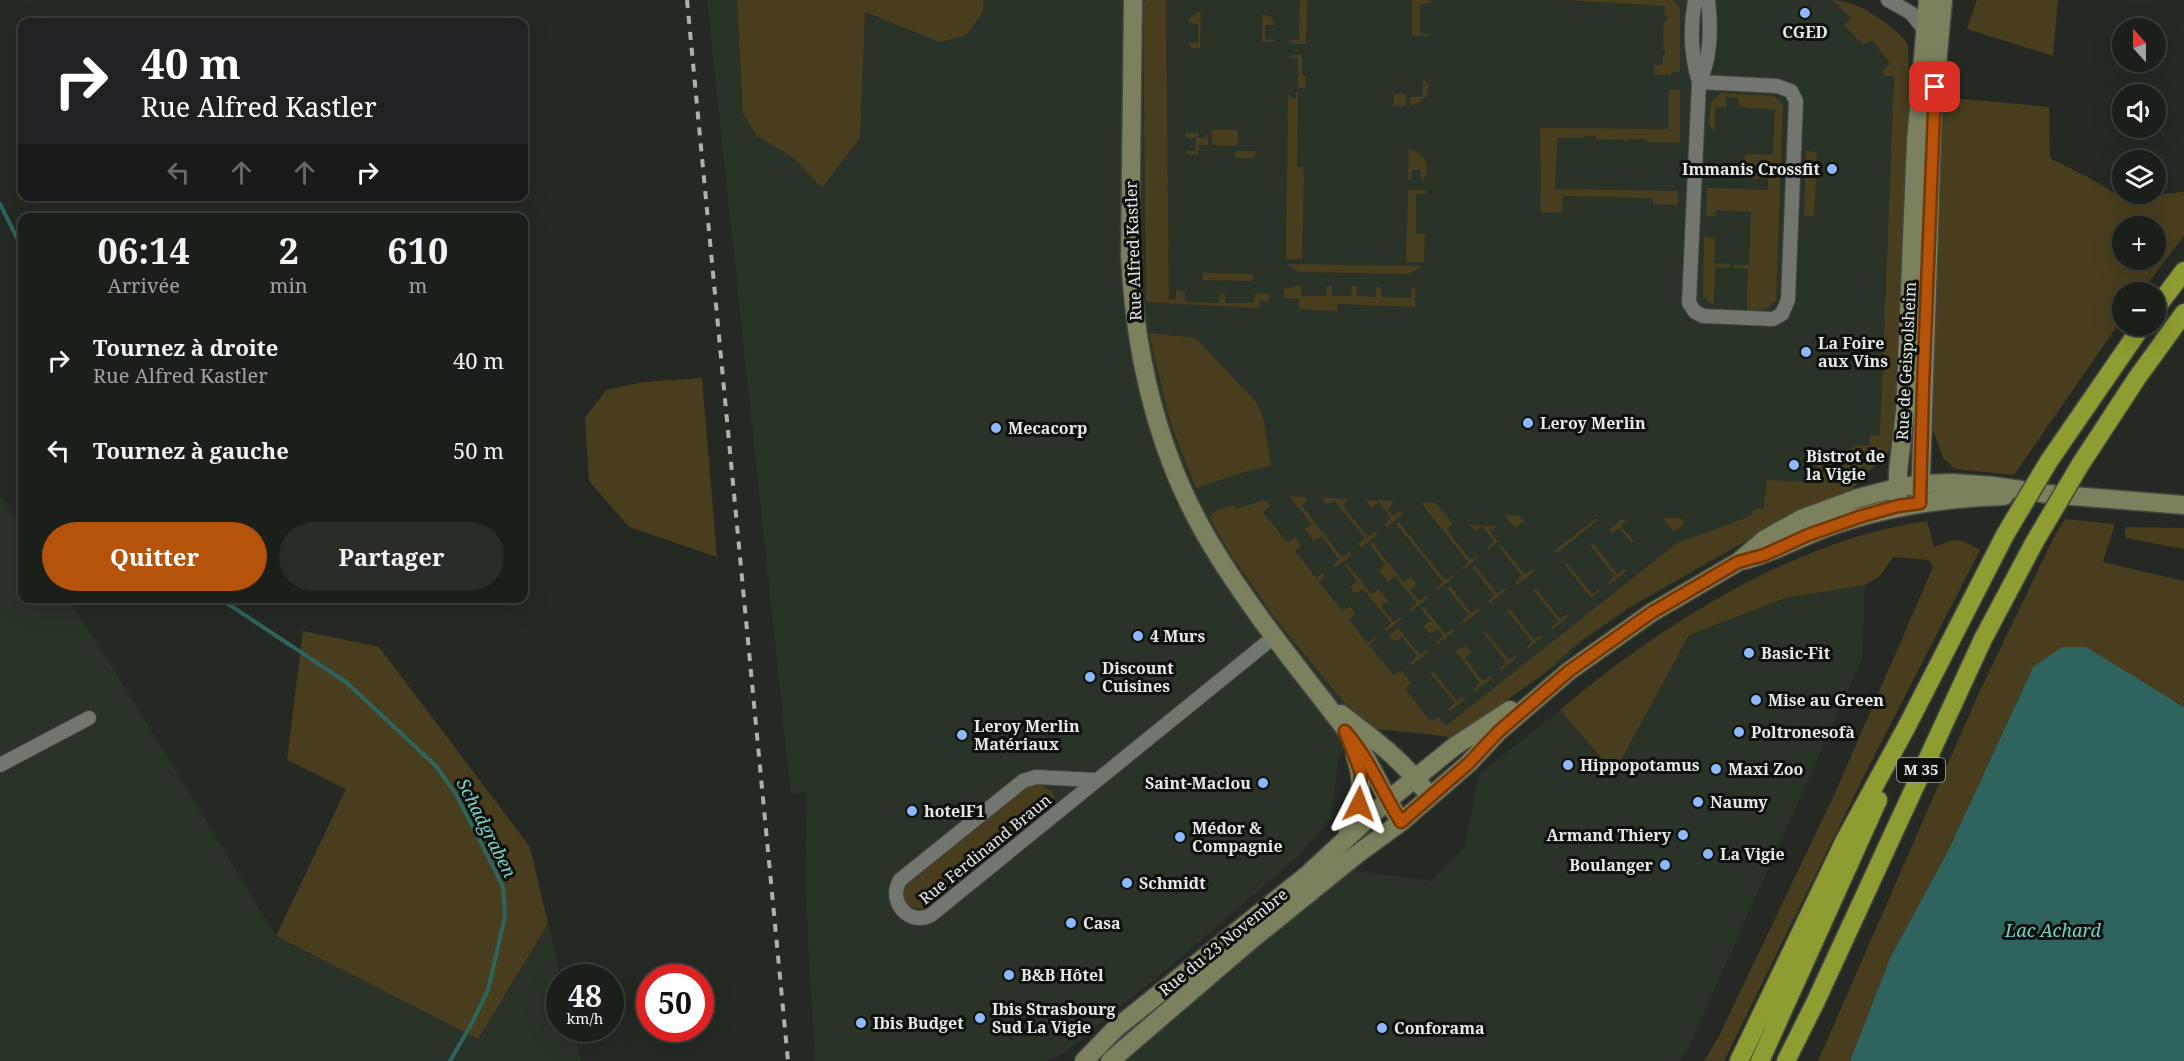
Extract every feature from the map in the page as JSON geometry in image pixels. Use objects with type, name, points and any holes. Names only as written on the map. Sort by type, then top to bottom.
[{"type":"highway","points":[[2166,295],[2184,271]]},
{"type":"highway","name":"M 35","points":[[1786,1061],[1816,1001],[1983,639],[2034,543],[2080,465],[2137,378],[2184,313]]},
{"type":"highway","name":"M 35","points":[[1760,1061],[1875,810],[1907,726],[2005,534],[2049,461],[2135,336]]},
{"type":"highway","points":[[1739,1061],[1845,840],[1907,726]]},
{"type":"main road","name":"Rue Alfred Kastler","points":[[1133,0],[1130,255],[1133,310],[1144,378],[1164,444],[1191,508],[1224,564],[1356,744],[1401,822]]},
{"type":"main road","name":"Rue de Geispolsheim","points":[[1897,497],[1905,411],[1916,141],[1928,0]]},
{"type":"main road","name":"Rue de Geispolsheim","points":[[1920,503],[1934,108],[1943,0]]},
{"type":"main road","points":[[1897,497],[1920,484],[1975,484],[2048,494],[2184,505]]},
{"type":"main road","points":[[1110,1061],[1251,940],[1356,855],[1401,822],[1450,780],[1498,732],[1569,671],[1651,613],[1738,562],[1765,539],[1801,519],[1858,498],[1897,497],[1920,503],[1955,498],[2048,494]]},
{"type":"main road","name":"Rue du 23 Novembre","points":[[1084,1061],[1115,1029],[1306,876],[1362,822],[1459,742],[1569,671]]},
{"type":"main road","name":"Rue Alfred Kastler","points":[[1326,703],[1368,734],[1415,778],[1429,796]]},
{"type":"main road","points":[[1345,731],[1361,773],[1359,804],[1346,837]]},
{"type":"street","points":[[1695,0],[1692,47],[1699,82],[1689,303],[1695,312],[1702,316],[1773,319],[1782,314],[1788,300],[1796,101],[1791,91],[1777,86],[1699,82]]},
{"type":"street","points":[[1699,82],[1707,54],[1708,0]]},
{"type":"street","points":[[1888,0],[1911,13],[1924,29]]},
{"type":"street","name":"Rue Ferdinand Braun","points":[[1095,780],[1036,777],[1023,781],[900,880],[894,891],[897,901],[908,915],[915,919],[923,920],[931,915],[1275,636]]},
{"type":"street","points":[[0,765],[89,718]]},
{"type":"shaded area","points":[[707,0],[737,0],[743,114],[757,136],[795,159],[822,188],[860,138],[864,12],[939,42],[983,12],[984,0],[1145,0],[1143,6],[1146,301],[1169,303],[1166,0],[1831,0],[1851,18],[1845,26],[1863,45],[1871,39],[1890,65],[1882,70],[1894,76],[1880,436],[1784,517],[1737,547],[1632,607],[1582,642],[1567,658],[1455,736],[1368,729],[1339,756],[1330,820],[1300,855],[1172,965],[1058,1057],[1044,1061],[815,1061],[805,885],[807,793],[791,794]],"holes":[[[1150,334],[1196,338],[1257,403],[1264,421],[1271,466],[1241,473]]]},
{"type":"shaded area","points":[[737,0],[984,0],[983,12],[965,36],[939,42],[865,12],[860,138],[822,188],[795,159],[757,136],[743,114]]},
{"type":"shaded area","points":[[1145,0],[1166,0],[1169,300],[1176,300],[1176,290],[1185,292],[1185,302],[1219,303],[1220,293],[1225,293],[1225,303],[1254,303],[1255,293],[1269,294],[1269,301],[1259,300],[1259,308],[1146,302],[1143,6]]},
{"type":"shaded area","points":[[1300,0],[1307,0],[1306,44],[1292,44],[1289,40],[1299,40]]},
{"type":"shaded area","points":[[1412,0],[1430,0],[1430,3],[1420,4],[1420,33],[1429,34],[1428,36],[1412,36]]},
{"type":"shaded area","points":[[1565,0],[1673,0],[1680,8],[1680,72],[1671,72],[1670,75],[1653,74],[1654,65],[1662,65],[1663,56],[1665,56],[1665,50],[1663,50],[1664,21],[1667,21],[1667,16],[1664,15],[1665,6]]},
{"type":"shaded area","points":[[1832,0],[1865,9],[1894,30],[1908,45],[1910,121],[1895,437],[1892,448],[1850,491],[1793,514],[1631,606],[1579,642],[1545,673],[1451,737],[1372,728],[1342,700],[1275,618],[1229,552],[1210,518],[1214,511],[1233,505],[1235,509],[1265,500],[1270,506],[1263,512],[1288,543],[1295,537],[1301,545],[1295,551],[1316,578],[1323,573],[1326,576],[1319,582],[1342,611],[1350,606],[1356,614],[1349,620],[1367,643],[1375,637],[1376,639],[1369,645],[1394,675],[1401,670],[1411,683],[1405,689],[1431,722],[1438,717],[1446,726],[1677,543],[1749,517],[1755,509],[1764,509],[1767,480],[1814,482],[1816,461],[1844,463],[1845,455],[1856,445],[1869,446],[1870,435],[1880,435],[1894,76],[1884,76],[1882,71],[1890,64],[1872,40],[1863,45],[1844,25],[1851,18]]},
{"type":"shaded area","points":[[1977,0],[2058,0],[2053,56],[1967,29]]},
{"type":"shaded area","points":[[1201,12],[1200,48],[1191,48],[1188,43],[1198,43],[1198,24],[1188,23],[1189,19]]},
{"type":"shaded area","points":[[1263,14],[1271,17],[1275,25],[1265,25],[1265,39],[1275,40],[1273,42],[1262,42]]},
{"type":"shaded area","points":[[1291,55],[1302,55],[1302,75],[1306,76],[1305,88],[1298,88],[1298,58],[1289,58]]},
{"type":"shaded area","points":[[1423,80],[1428,83],[1426,95],[1422,101],[1410,106],[1410,97],[1423,97]]},
{"type":"shaded area","points":[[1669,90],[1680,90],[1680,143],[1648,142],[1647,139],[1628,139],[1627,142],[1625,139],[1596,140],[1596,136],[1557,138],[1555,189],[1678,191],[1678,205],[1653,204],[1653,198],[1563,196],[1562,212],[1541,213],[1540,128],[1669,129]]},
{"type":"shaded area","points":[[1296,92],[1298,92],[1297,167],[1304,167],[1302,259],[1286,259],[1288,95],[1296,99]]},
{"type":"shaded area","points":[[1721,93],[1774,96],[1783,105],[1776,300],[1765,310],[1747,310],[1748,269],[1734,268],[1734,265],[1749,265],[1751,212],[1716,210],[1715,216],[1706,216],[1707,188],[1768,190],[1768,179],[1718,177],[1718,173],[1744,174],[1745,154],[1773,155],[1775,110],[1739,107],[1738,98],[1726,97],[1726,107],[1715,107],[1714,133],[1709,124],[1711,102]]},
{"type":"shaded area","points":[[1394,94],[1406,94],[1406,106],[1393,106]]},
{"type":"shaded area","points":[[1943,97],[2049,107],[2050,158],[2112,192],[2112,204],[2166,204],[2166,194],[2184,192],[2184,236],[2166,259],[2166,216],[2112,216],[2112,270],[2158,270],[2149,282],[2112,282],[2112,333],[2014,475],[1955,469],[1943,458],[1931,424],[1930,353]]},
{"type":"shaded area","points":[[1212,130],[1238,130],[1238,146],[1212,145]]},
{"type":"shaded area","points":[[1186,133],[1198,133],[1198,138],[1206,138],[1208,133],[1208,145],[1199,145],[1198,155],[1186,154],[1186,151],[1196,151],[1196,138],[1186,138]]},
{"type":"shaded area","points":[[1409,149],[1422,156],[1427,165],[1426,175],[1421,180],[1421,170],[1412,170],[1411,180],[1408,180]]},
{"type":"shaded area","points":[[1235,151],[1255,151],[1255,158],[1235,158]]},
{"type":"shaded area","points":[[1806,151],[1817,152],[1814,217],[1804,216]]},
{"type":"shaded area","points":[[1408,190],[1426,190],[1426,194],[1416,194],[1416,234],[1425,234],[1424,262],[1406,262]]},
{"type":"shaded area","points":[[1704,237],[1715,238],[1714,263],[1730,264],[1730,268],[1715,267],[1714,304],[1709,303],[1703,295]]},
{"type":"shaded area","points":[[1288,264],[1422,266],[1409,274],[1302,272]]},
{"type":"shaded area","points":[[1203,273],[1253,274],[1253,281],[1203,280]]},
{"type":"shaded area","points":[[1301,285],[1302,296],[1326,296],[1327,286],[1332,286],[1332,296],[1351,296],[1352,286],[1357,286],[1357,296],[1376,297],[1376,287],[1381,287],[1382,297],[1411,298],[1412,288],[1415,288],[1415,307],[1337,304],[1337,311],[1299,309],[1299,299],[1284,298],[1284,289]]},
{"type":"shaded area","points":[[1149,333],[1196,338],[1257,403],[1264,421],[1271,466],[1196,488],[1171,424]]},
{"type":"shaded area","points":[[702,378],[717,557],[629,527],[589,481],[585,418],[606,390],[644,382]]},
{"type":"shaded area","points":[[0,494],[18,523],[18,603],[71,603],[121,681],[276,936],[478,1039],[548,924],[558,964],[546,964],[546,1042],[576,1042],[581,1061],[0,1061]]},
{"type":"shaded area","points":[[1290,496],[1305,497],[1308,501],[1302,506],[1342,557],[1349,552],[1352,555],[1335,568],[1333,565],[1339,559],[1321,536],[1314,541],[1305,529],[1311,524]]},
{"type":"shaded area","points":[[1321,498],[1349,499],[1343,506],[1368,537],[1375,531],[1377,535],[1361,548],[1358,544],[1365,538],[1334,500],[1327,505]]},
{"type":"shaded area","points":[[1365,500],[1392,501],[1394,503],[1387,508],[1393,516],[1400,511],[1403,514],[1387,527],[1384,524],[1391,518],[1379,502],[1372,508]]},
{"type":"shaded area","points":[[1424,502],[1436,503],[1453,524],[1446,529],[1471,560],[1478,555],[1479,557],[1463,570],[1462,568],[1468,562],[1422,504]]},
{"type":"shaded area","points":[[1504,515],[1519,515],[1524,521],[1515,528]]},
{"type":"shaded area","points":[[1663,518],[1680,518],[1684,521],[1683,525],[1674,532]]},
{"type":"shaded area","points":[[1595,519],[1599,519],[1556,554],[1554,551]]},
{"type":"shaded area","points":[[2065,519],[2115,524],[2103,562],[2184,581],[2184,707],[2176,701],[2033,667],[1948,851],[1890,958],[1850,1061],[1818,1061],[1978,695],[2054,537]]},
{"type":"shaded area","points":[[1621,520],[1628,520],[1621,526],[1634,541],[1631,543],[1619,528],[1612,533],[1609,530]]},
{"type":"shaded area","points":[[1927,521],[1934,547],[1957,540],[1980,550],[1861,782],[1724,1061],[1704,1061],[1718,1038],[1836,791],[1933,567],[1929,560],[1893,557],[1880,576],[1865,585],[1785,598],[1689,635],[1614,773],[1560,710],[1641,648],[1685,618],[1732,591],[1828,546],[1878,531]]},
{"type":"shaded area","points":[[1399,522],[1445,580],[1454,577],[1438,590],[1436,588],[1443,582],[1396,524]]},
{"type":"shaded area","points":[[1469,525],[1497,526],[1490,531],[1498,542],[1489,549],[1487,547],[1494,541],[1482,526],[1475,531]]},
{"type":"shaded area","points":[[2127,527],[2184,528],[2184,549],[2126,538],[2124,532]]},
{"type":"shaded area","points":[[1373,543],[1403,582],[1411,577],[1417,584],[1410,590],[1419,601],[1426,596],[1428,598],[1412,611],[1410,609],[1417,603],[1395,576],[1388,582],[1379,570],[1385,564],[1370,545]]},
{"type":"shaded area","points":[[1593,543],[1617,574],[1625,568],[1626,571],[1610,584],[1608,582],[1615,576],[1590,545]]},
{"type":"shaded area","points":[[1501,545],[1525,574],[1532,569],[1534,572],[1517,585],[1515,582],[1522,576],[1499,547]]},
{"type":"shaded area","points":[[1567,563],[1592,594],[1599,589],[1600,591],[1591,598],[1565,565]]},
{"type":"shaded area","points":[[1347,564],[1372,594],[1379,589],[1388,601],[1381,606],[1394,622],[1401,617],[1402,619],[1386,631],[1384,630],[1391,623],[1363,589],[1356,594],[1350,587],[1357,581],[1345,565]]},
{"type":"shaded area","points":[[1475,566],[1497,593],[1504,588],[1506,590],[1490,603],[1488,601],[1494,595],[1473,568]]},
{"type":"shaded area","points":[[1865,585],[1862,659],[1688,1049],[1679,1061],[1105,1061],[1349,870],[1432,881],[1465,845],[1479,774],[1560,710],[1614,773],[1689,635],[1785,598]]},
{"type":"shaded area","points":[[1450,586],[1471,613],[1478,608],[1480,610],[1464,623],[1462,621],[1469,615],[1447,588]]},
{"type":"shaded area","points":[[1536,588],[1560,619],[1567,614],[1569,616],[1553,629],[1551,627],[1558,621],[1533,590]]},
{"type":"shaded area","points":[[1424,607],[1445,634],[1452,629],[1454,631],[1438,644],[1436,642],[1443,636],[1437,629],[1430,634],[1424,626],[1431,621],[1421,609]]},
{"type":"shaded area","points":[[1510,609],[1534,640],[1541,635],[1543,637],[1527,649],[1526,647],[1532,642],[1507,611]]},
{"type":"shaded area","points":[[1398,628],[1420,655],[1427,649],[1429,652],[1412,665],[1411,662],[1417,656],[1402,637],[1395,642],[1389,635]]},
{"type":"shaded area","points":[[1484,630],[1509,660],[1516,655],[1517,657],[1501,670],[1500,668],[1506,662],[1482,631]]},
{"type":"shaded area","points":[[303,631],[379,647],[530,847],[548,924],[478,1039],[276,936],[346,789],[287,760]]},
{"type":"shaded area","points":[[1465,645],[1471,652],[1465,658],[1483,681],[1490,676],[1492,678],[1476,691],[1474,689],[1480,683],[1456,652]]},
{"type":"shaded area","points":[[1433,671],[1457,701],[1464,696],[1466,699],[1450,711],[1448,709],[1455,703],[1430,673]]},
{"type":"shaded area","points":[[1031,784],[1041,785],[1052,792],[1055,795],[1053,804],[925,908],[909,906],[903,891],[908,883]]},
{"type":"water","name":"Lac Achard","points":[[2062,647],[2086,647],[2184,707],[2184,1061],[1850,1061],[1890,958],[1948,851],[2033,667]]},
{"type":"waterway","name":"Schadgraben","points":[[0,204],[18,240]]},
{"type":"waterway","name":"Schadgraben","points":[[227,603],[346,682],[436,766],[456,794],[494,868],[503,887],[505,916],[488,990],[450,1061]]},
{"type":"railway","points":[[687,0],[788,1061]]},
{"type":"place","name":"CGED","points":[[1805,13]]},
{"type":"place","name":"Immanis Crossfit","points":[[1832,169]]},
{"type":"place","name":"La Foire aux Vins","points":[[1806,352]]},
{"type":"place","name":"Leroy Merlin","points":[[1528,423]]},
{"type":"place","name":"Mecacorp","points":[[996,428]]},
{"type":"place","name":"Bistrot de la Vigie","points":[[1794,465]]},
{"type":"place","name":"4 Murs","points":[[1138,636]]},
{"type":"place","name":"Basic-Fit","points":[[1749,653]]},
{"type":"place","name":"Discount Cuisines","points":[[1090,677]]},
{"type":"place","name":"Mise au Green","points":[[1756,700]]},
{"type":"place","name":"Poltronesofà","points":[[1739,732]]},
{"type":"place","name":"Leroy Merlin Matériaux","points":[[962,735]]},
{"type":"place","name":"Hippopotamus","points":[[1568,765]]},
{"type":"place","name":"Maxi Zoo","points":[[1716,769]]},
{"type":"place","name":"Saint-Maclou","points":[[1263,783]]},
{"type":"place","name":"Naumy","points":[[1698,802]]},
{"type":"place","name":"hotelF1","points":[[912,811]]},
{"type":"place","name":"Armand Thiery","points":[[1683,835]]},
{"type":"place","name":"Médor & Compagnie","points":[[1180,837]]},
{"type":"place","name":"La Vigie","points":[[1708,854]]},
{"type":"place","name":"Boulanger","points":[[1665,865]]},
{"type":"place","name":"Schmidt","points":[[1127,883]]},
{"type":"place","name":"Casa","points":[[1071,923]]},
{"type":"place","name":"B&B Hôtel","points":[[1009,975]]},
{"type":"place","name":"Ibis Strasbourg Sud La Vigie","points":[[980,1018]]},
{"type":"place","name":"Ibis Budget","points":[[861,1023]]},
{"type":"place","name":"Conforama","points":[[1382,1028]]},
{"type":"route","points":[[1359,804],[1361,773],[1345,731],[1356,744],[1401,822],[1469,763],[1498,732],[1569,671],[1651,613],[1738,562],[1764,555],[1823,529],[1862,516],[1898,506],[1920,503],[1935,87]]}]
